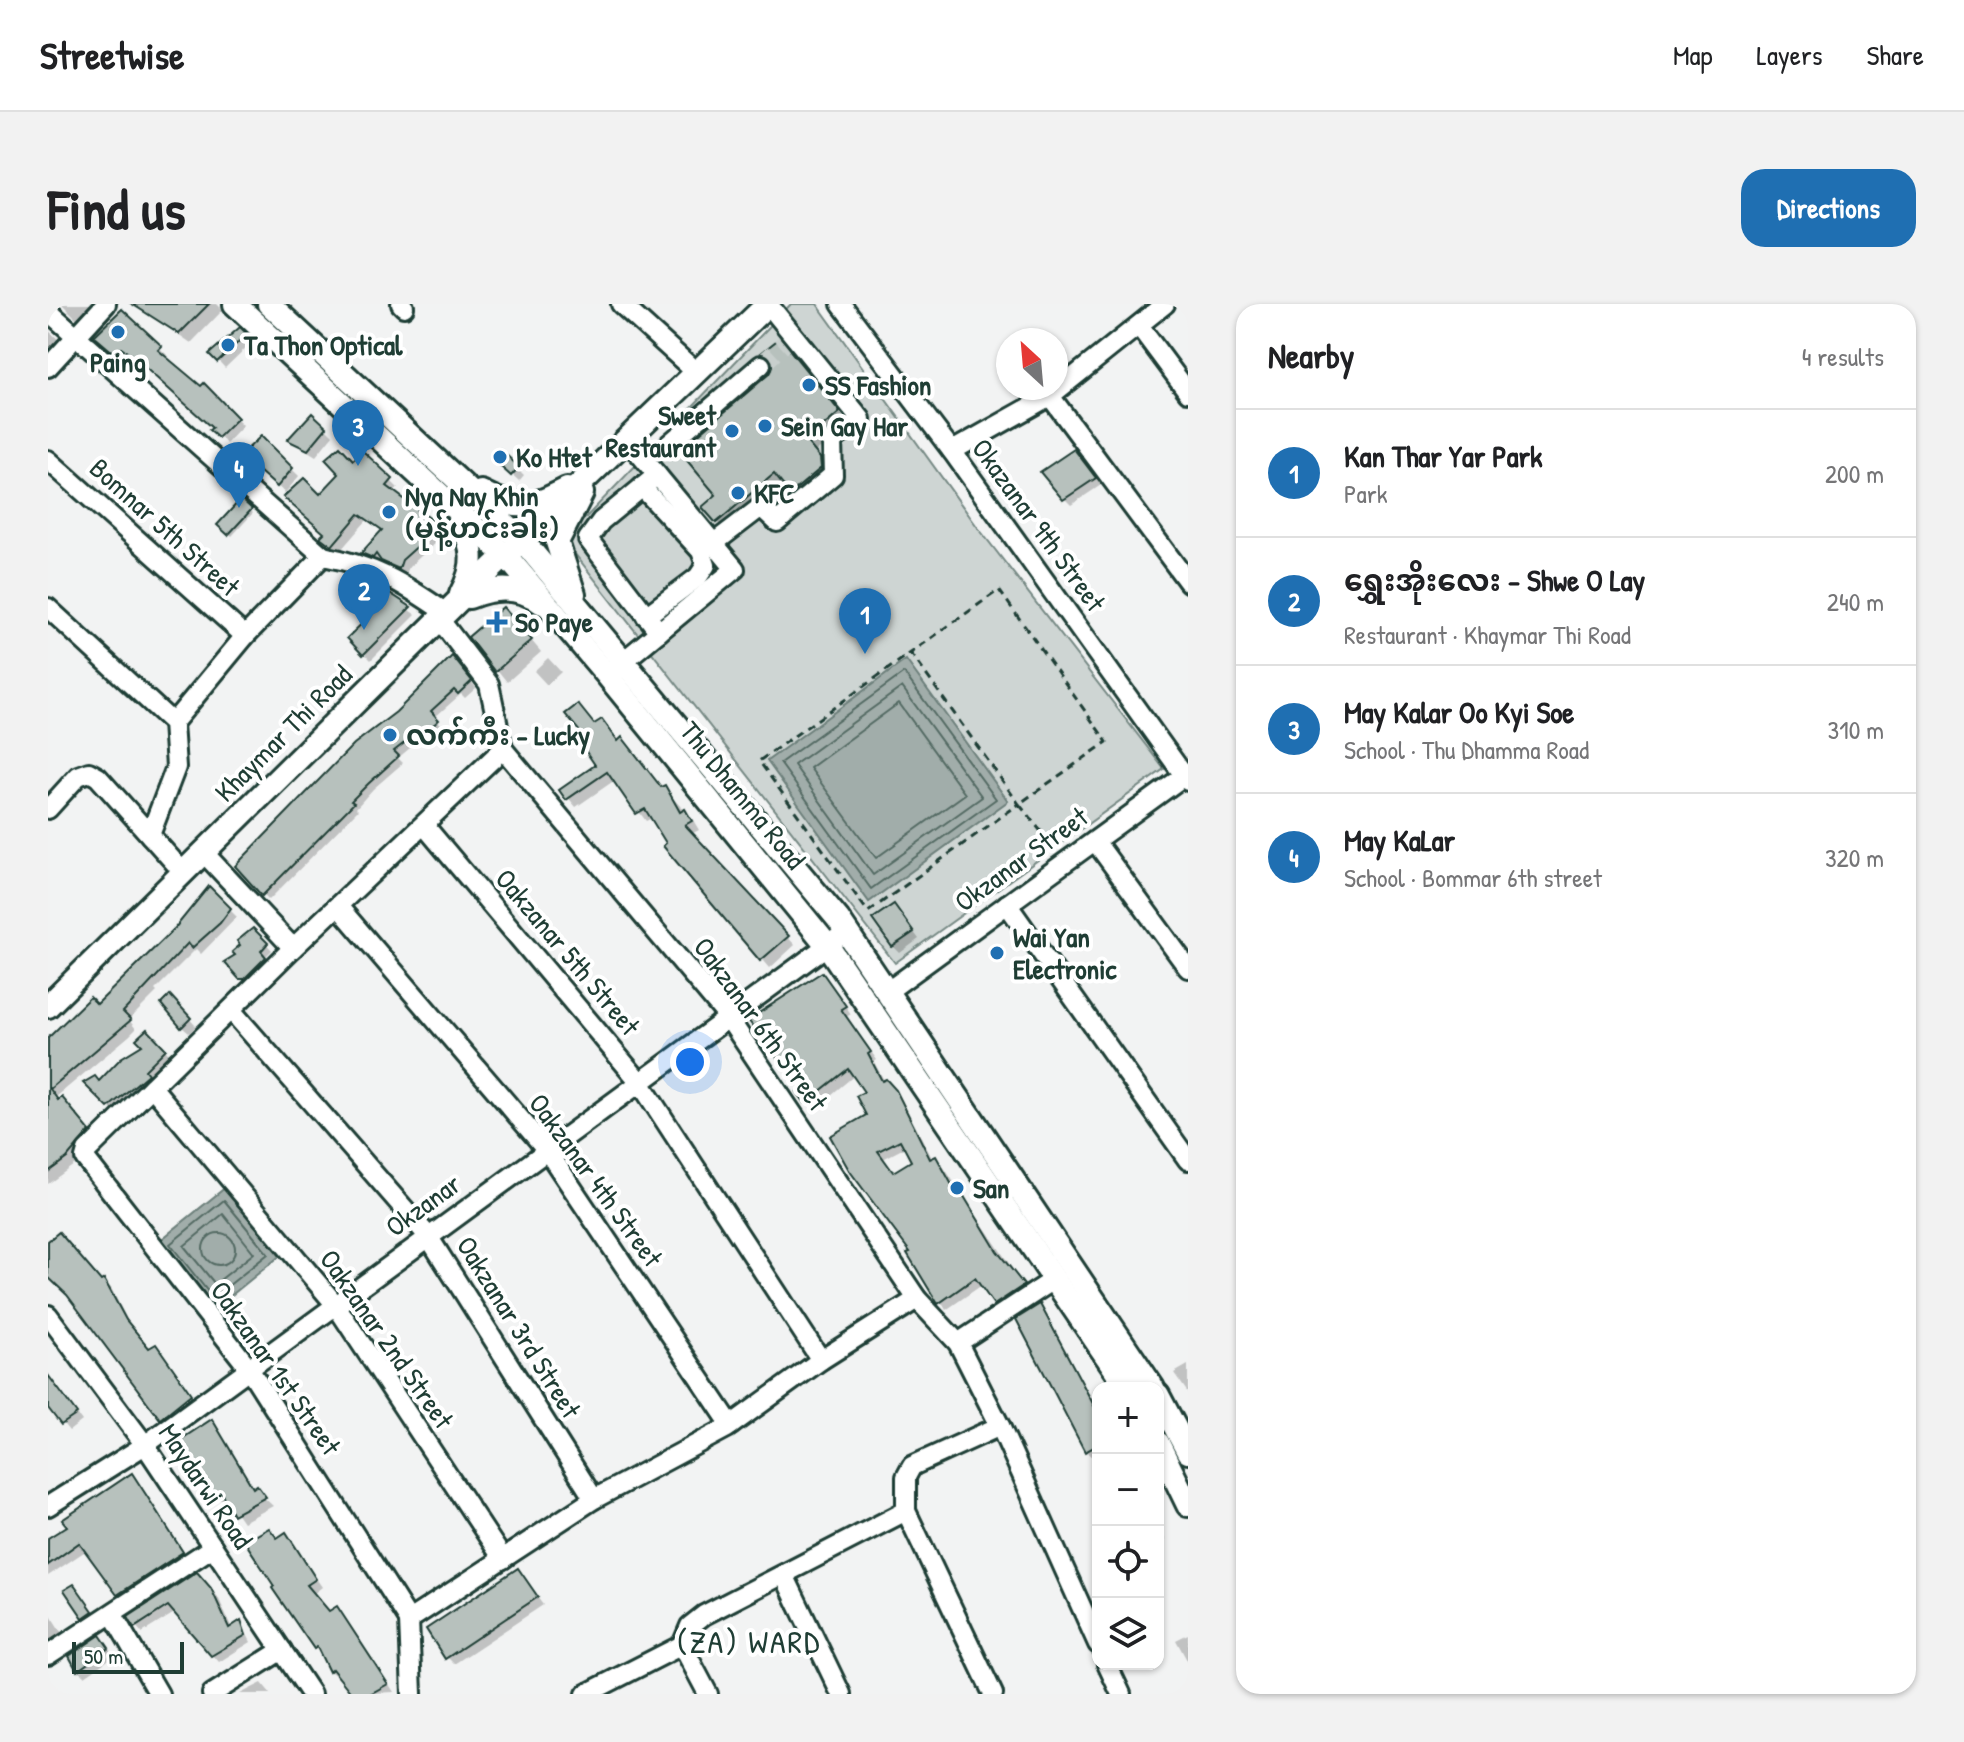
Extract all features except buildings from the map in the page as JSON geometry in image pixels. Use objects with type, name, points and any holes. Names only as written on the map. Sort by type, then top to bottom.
[{"type":"main road","name":"Thu Dhamma Road","points":[[235,304],[451,502],[515,549],[576,601],[616,668],[827,945],[1124,1382]]},
{"type":"main road","name":"Thu Dhamma Road","points":[[269,304],[466,484],[515,549],[558,616],[616,668],[847,931],[1149,1382]]},
{"type":"main road","name":"Khaymar Thi Road","points":[[48,1006],[448,612],[768,304]]},
{"type":"main road","points":[[466,484],[501,502],[532,507],[590,478]]},
{"type":"main road","points":[[576,601],[557,542],[590,478]]},
{"type":"main road","points":[[448,612],[471,576],[472,542],[451,502]]},
{"type":"main road","points":[[448,612],[493,587],[531,595],[558,616]]},
{"type":"main road","points":[[1164,1406],[1188,1452]]},
{"type":"main road","points":[[1163,1454],[1188,1505]]},
{"type":"street","points":[[48,367],[106,304]]},
{"type":"street","points":[[621,304],[697,373]]},
{"type":"street","points":[[714,543],[761,507],[777,522],[833,475],[832,441],[861,419],[790,338],[768,304]]},
{"type":"street","name":"Okazanar 9th Street","points":[[841,304],[952,451],[1187,777]]},
{"type":"street","points":[[1068,382],[1165,304]]},
{"type":"street","points":[[48,311],[323,556],[360,563],[399,580],[448,612],[489,684],[503,749],[152,1087]]},
{"type":"street","points":[[1139,326],[1188,392]]},
{"type":"street","points":[[669,444],[761,365]]},
{"type":"street","points":[[952,451],[1043,400]]},
{"type":"street","points":[[1053,400],[1188,582]]},
{"type":"street","points":[[628,440],[650,481],[701,551],[706,565],[698,577],[646,616]]},
{"type":"street","name":"Bomnar 5th Street","points":[[48,460],[245,636]]},
{"type":"street","points":[[616,668],[735,569],[714,543],[650,481]]},
{"type":"street","points":[[650,481],[601,521],[588,539],[659,632]]},
{"type":"street","points":[[173,723],[245,636],[323,556]]},
{"type":"street","points":[[48,608],[173,723],[176,767],[150,835]]},
{"type":"street","name":"Oakzanar 6th Street","points":[[503,749],[727,1016],[917,1299],[958,1343],[1000,1426],[1092,1631]]},
{"type":"street","points":[[48,809],[78,776],[89,772],[98,777],[183,872]]},
{"type":"street","name":"Okzanar Street","points":[[888,991],[1187,777]]},
{"type":"street","name":"Oakzanar 5th Street","points":[[424,825],[639,1081],[821,1360]]},
{"type":"street","points":[[1095,841],[1188,968]]},
{"type":"street","points":[[204,853],[293,948]]},
{"type":"street","points":[[1007,904],[1188,1160]]},
{"type":"street","name":"Oakzanar 4th Street","points":[[338,906],[546,1149],[731,1425]]},
{"type":"street","name":"Okzanar","points":[[48,1506],[145,1445],[847,931]]},
{"type":"street","name":"Oakzanar 3rd Street","points":[[231,1010],[428,1236],[594,1499]]},
{"type":"street","name":"Oakzanar 1st Street","points":[[152,1087],[87,1151],[85,1158],[248,1367],[409,1620]]},
{"type":"street","name":"Oakzanar 2nd Street","points":[[152,1087],[335,1304],[503,1559]]},
{"type":"street","points":[[958,1343],[1055,1279]]},
{"type":"street","points":[[412,1694],[409,1620],[594,1499],[731,1425],[821,1360],[917,1299]]},
{"type":"street","name":"Maydarwi Road","points":[[48,1315],[145,1445],[311,1694]]},
{"type":"street","points":[[993,1694],[906,1511],[906,1477],[912,1466],[1000,1426]]},
{"type":"street","points":[[586,1694],[682,1645],[690,1626],[704,1615],[785,1577],[906,1511]]},
{"type":"street","points":[[48,1655],[213,1547]]},
{"type":"street","points":[[785,1577],[841,1694]]},
{"type":"street","points":[[113,1615],[159,1694]]},
{"type":"street","points":[[682,1645],[708,1694]]},
{"type":"street","points":[[212,1694],[282,1650]]},
{"type":"street","points":[[1110,1670],[1121,1694]]},
{"type":"path","points":[[999,590],[1107,742],[1019,804],[868,912],[759,761],[999,590]]},
{"type":"path","points":[[910,652],[1019,804],[1066,862]]},
{"type":"shaded area","points":[[791,304],[817,304],[976,525],[1164,769],[895,963],[564,540]]},
{"type":"water","points":[[906,660],[1008,801],[869,902],[767,761]]},
{"type":"water","points":[[226,1187],[281,1255],[212,1311],[157,1243]]},
{"type":"tunnel","points":[[761,365],[785,343]]},
{"type":"place","name":"Paing","points":[[118,332]]},
{"type":"place","name":"Ta Thon Optical","points":[[228,345]]},
{"type":"place","name":"SS Fashion","points":[[809,385]]},
{"type":"place","name":"Sein Gay Har","points":[[765,426]]},
{"type":"place","name":"Sweet Restaurant","points":[[732,431]]},
{"type":"place","name":"Ko Htet","points":[[500,457]]},
{"type":"place","name":"May Kalar Oo Kyi Soe","points":[[358,466]]},
{"type":"place","name":"KFC","points":[[738,493]]},
{"type":"place","name":"May KaLar","points":[[239,508]]},
{"type":"place","name":"Nya Nay Khin (မုန့်ဟင်းခါး)","points":[[389,512]]},
{"type":"place","name":"So Paye","points":[[497,622]]},
{"type":"place","name":"ရွှေးအိုးလေး - Shwe O Lay","points":[[364,630]]},
{"type":"place","name":"Kan Thar Yar Park","points":[[865,654]]},
{"type":"place","name":"လက်ကီး - Lucky","points":[[390,735]]},
{"type":"place","name":"Wai Yan Electronic","points":[[997,953]]},
{"type":"place","name":"San","points":[[957,1188]]},
{"type":"district","name":"(ZA) WARD","points":[[749,1641]]}]
